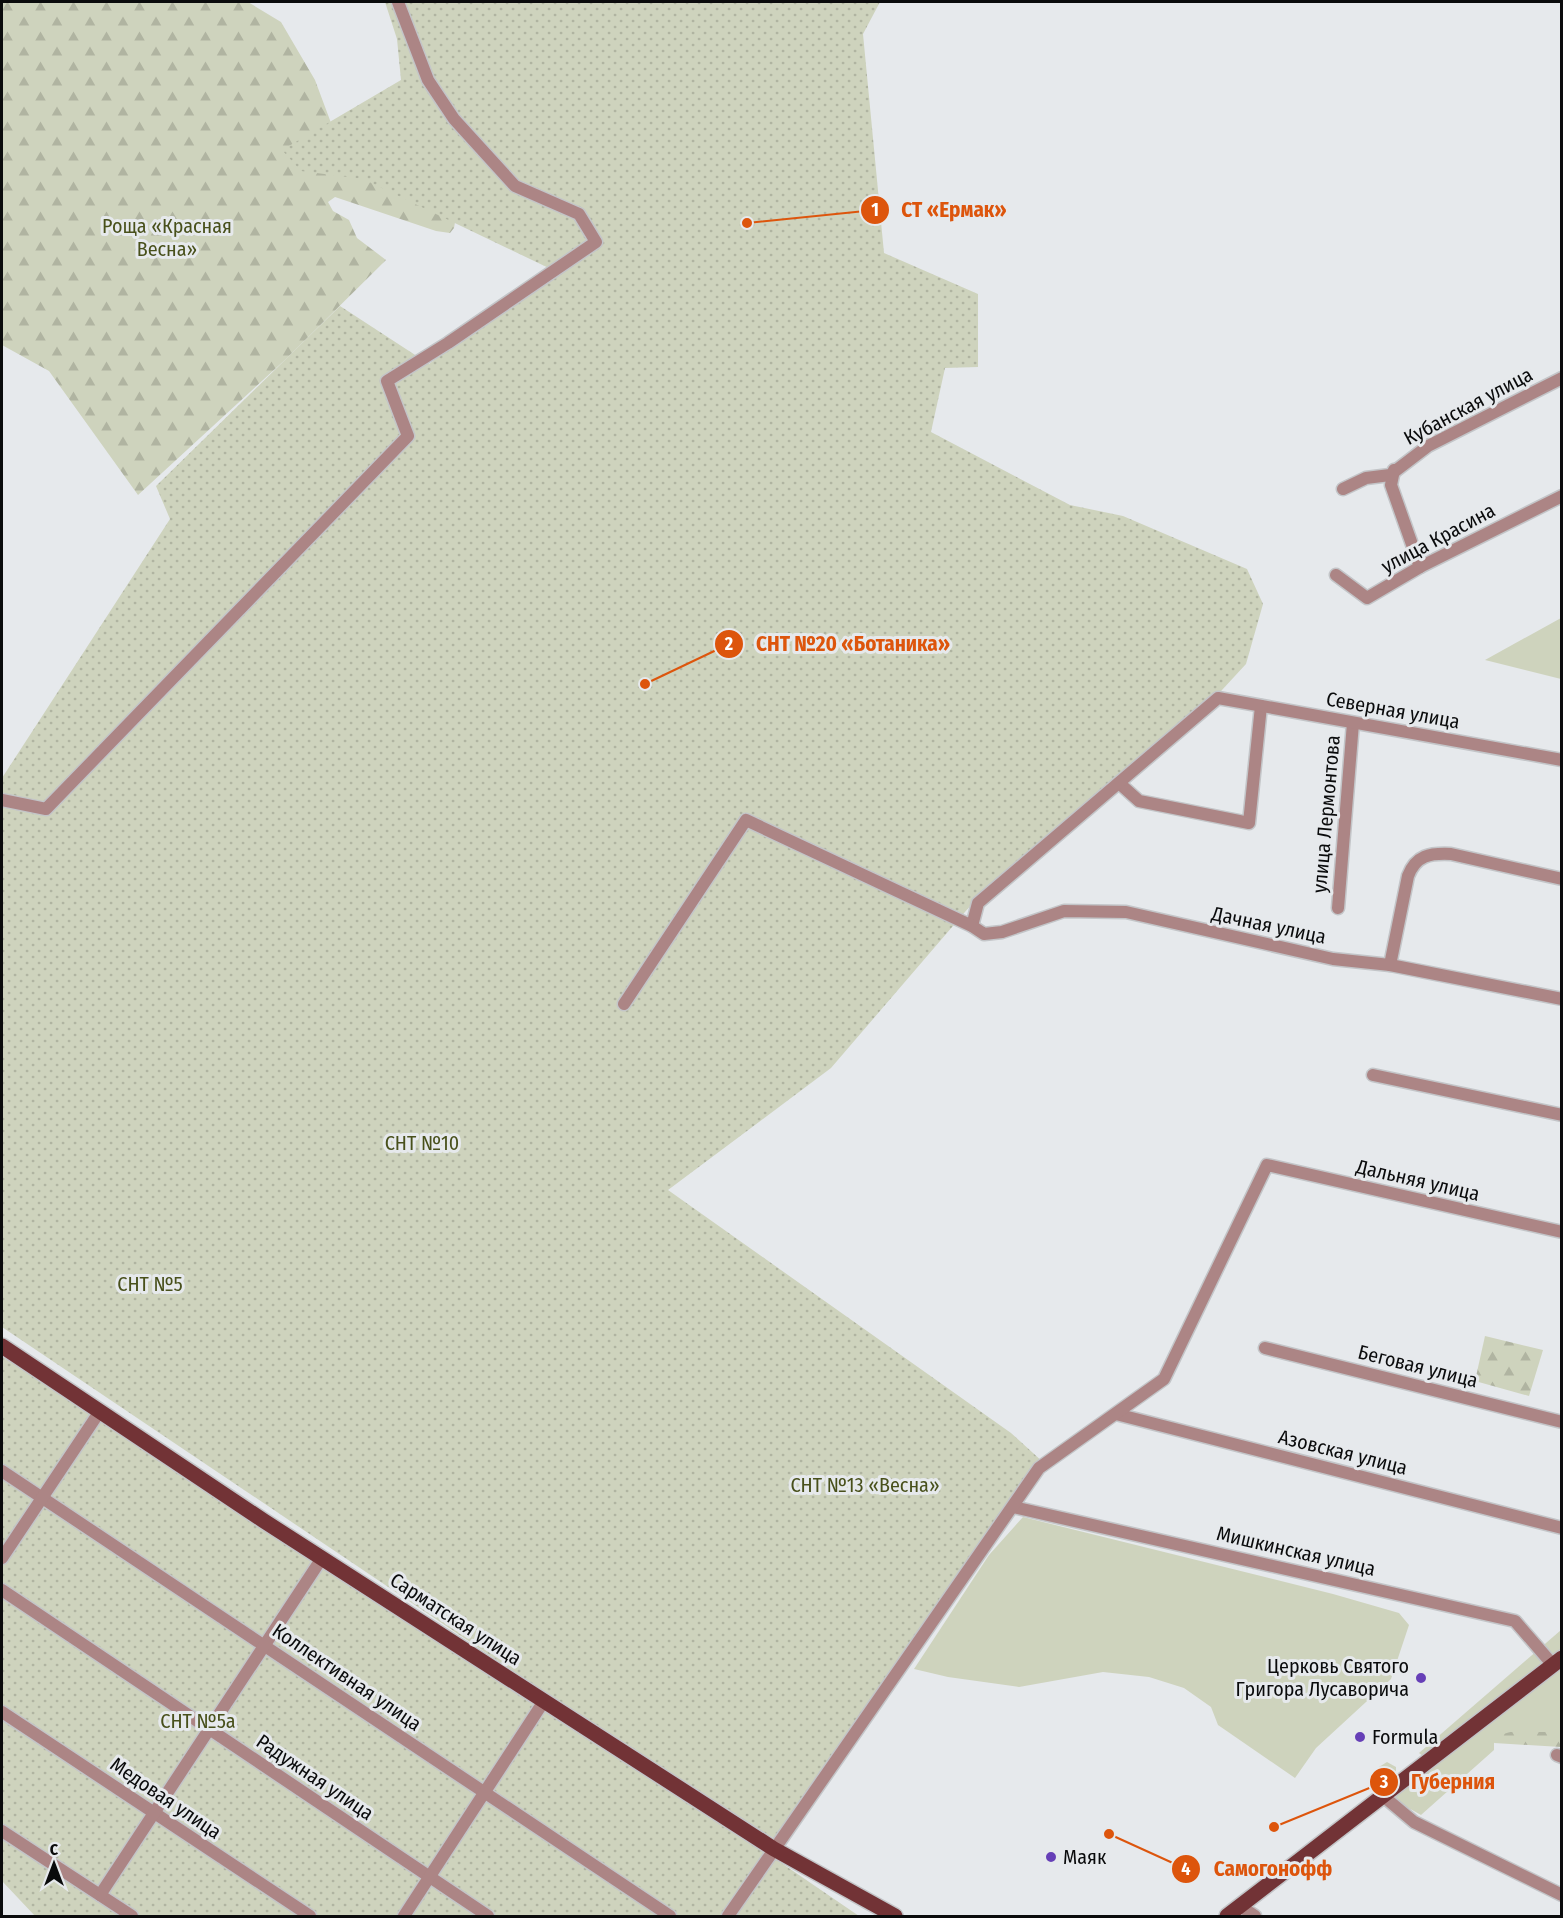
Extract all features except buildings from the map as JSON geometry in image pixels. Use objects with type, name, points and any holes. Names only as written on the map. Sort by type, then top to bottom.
[{"type":"main road","name":"Сарматская улица","points":[[2,1346],[322,1558],[774,1849],[895,1917]]},
{"type":"main road","points":[[1227,1917],[1557,1661]]},
{"type":"street","points":[[2,800],[46,809],[408,436],[387,381],[448,343],[596,242],[579,214],[514,186],[454,119],[428,80],[398,2]]},
{"type":"street","name":"Кубанская улица","points":[[1342,489],[1366,478],[1390,475],[1428,446],[1562,378]]},
{"type":"street","points":[[1394,470],[1391,485],[1420,567]]},
{"type":"street","name":"улица Красина","points":[[1335,575],[1367,598],[1420,567],[1562,496]]},
{"type":"street","name":"Северная улица","points":[[1119,783],[1218,698],[1562,760]]},
{"type":"street","points":[[624,1004],[746,820],[972,926],[978,903],[1119,783],[1139,801],[1249,823],[1261,706]]},
{"type":"street","name":"улица Лермонтова","points":[[1338,908],[1353,723]]},
{"type":"street","points":[[1390,965],[1408,876],[1412,864],[1420,857],[1434,853],[1451,854],[1562,879]]},
{"type":"street","name":"Дачная улица","points":[[972,926],[984,934],[1002,932],[1064,910],[1126,912],[1333,959],[1390,965],[1562,999]]},
{"type":"street","points":[[1373,1074],[1562,1115]]},
{"type":"street","name":"Дальняя улица","points":[[1116,1414],[1164,1379],[1267,1165],[1562,1232]]},
{"type":"street","name":"Беговая улица","points":[[1265,1348],[1562,1422]]},
{"type":"street","points":[[2,1558],[99,1411]]},
{"type":"street","points":[[728,1917],[1039,1468],[1116,1414]]},
{"type":"street","name":"Азовская улица","points":[[1116,1414],[1562,1528]]},
{"type":"street","name":"Коллективная улица","points":[[2,1471],[670,1917]]},
{"type":"street","name":"Мишкинская улица","points":[[1013,1507],[1515,1621],[1557,1661]]},
{"type":"street","points":[[100,1895],[322,1558]]},
{"type":"street","name":"Радужная улица","points":[[2,1590],[488,1917]]},
{"type":"street","points":[[404,1917],[544,1701]]},
{"type":"street","name":"Медовая улица","points":[[2,1712],[310,1917]]},
{"type":"street","points":[[1382,1795],[1414,1822],[1562,1895]]},
{"type":"street","points":[[2,1831],[132,1917]]},
{"type":"street","points":[[1240,1906],[1255,1917]]},
{"type":"green space","name":"Роща «Красная Весна»","points":[[2,2],[248,2],[281,22],[315,80],[334,131],[457,211],[454,228],[450,233],[436,231],[335,197],[328,202],[333,211],[349,220],[357,238],[386,260],[287,358],[138,495],[49,371],[2,345]]},
{"type":"green space","points":[[385,2],[880,2],[863,34],[884,253],[978,294],[978,367],[945,368],[931,432],[1070,505],[1123,516],[1247,569],[1263,604],[1246,664],[1210,703],[1024,870],[989,884],[831,1068],[668,1190],[1011,1433],[1044,1463],[780,1842],[629,1749],[2,1327],[2,778],[170,519],[156,486],[340,306],[429,364],[555,271],[363,179],[301,171],[282,150],[401,80],[397,39]]},
{"type":"green space","points":[[1561,618],[1561,679],[1485,660]]},
{"type":"green space","points":[[1485,1336],[1543,1350],[1529,1396],[1475,1381]]},
{"type":"green space","name":"СНТ №5а","points":[[2,1356],[537,1707],[777,1860],[859,1916],[35,1916],[2,1881]]},
{"type":"green space","points":[[1023,1517],[1333,1594],[1399,1613],[1409,1625],[1391,1679],[1316,1748],[1295,1778],[1218,1725],[1211,1707],[1184,1688],[1149,1677],[1103,1672],[1019,1687],[948,1677],[914,1669],[989,1555]]},
{"type":"green space","points":[[1561,1630],[1561,1649],[1424,1757],[1419,1753]]},
{"type":"green space","points":[[1561,1662],[1561,1732],[1510,1732],[1494,1743],[1494,1750],[1421,1815],[1396,1801],[1392,1793]]},
{"type":"green space","points":[[1510,1732],[1561,1732],[1561,1747],[1494,1743],[1497,1736]]},
{"type":"green space","points":[[1387,1762],[1396,1767],[1396,1771],[1384,1781],[1376,1774],[1379,1767]]},
{"type":"place","name":"СТ «Ермак»","points":[[747,223]]},
{"type":"place","name":"СНТ №20 «Ботаника»","points":[[645,684]]},
{"type":"place","name":"Церковь Святого Григора Лусаворича","points":[[1421,1678]]},
{"type":"place","name":"Formula","points":[[1360,1737]]},
{"type":"place","name":"Губерния","points":[[1274,1827]]},
{"type":"place","name":"Самогонофф","points":[[1109,1834]]},
{"type":"place","name":"Маяк","points":[[1051,1857]]},
{"type":"park label","name":"СНТ №10","points":[[422,1143]]},
{"type":"park label","name":"СНТ №5","points":[[150,1284]]},
{"type":"park label","name":"СНТ №13 «Весна»","points":[[865,1485]]}]
